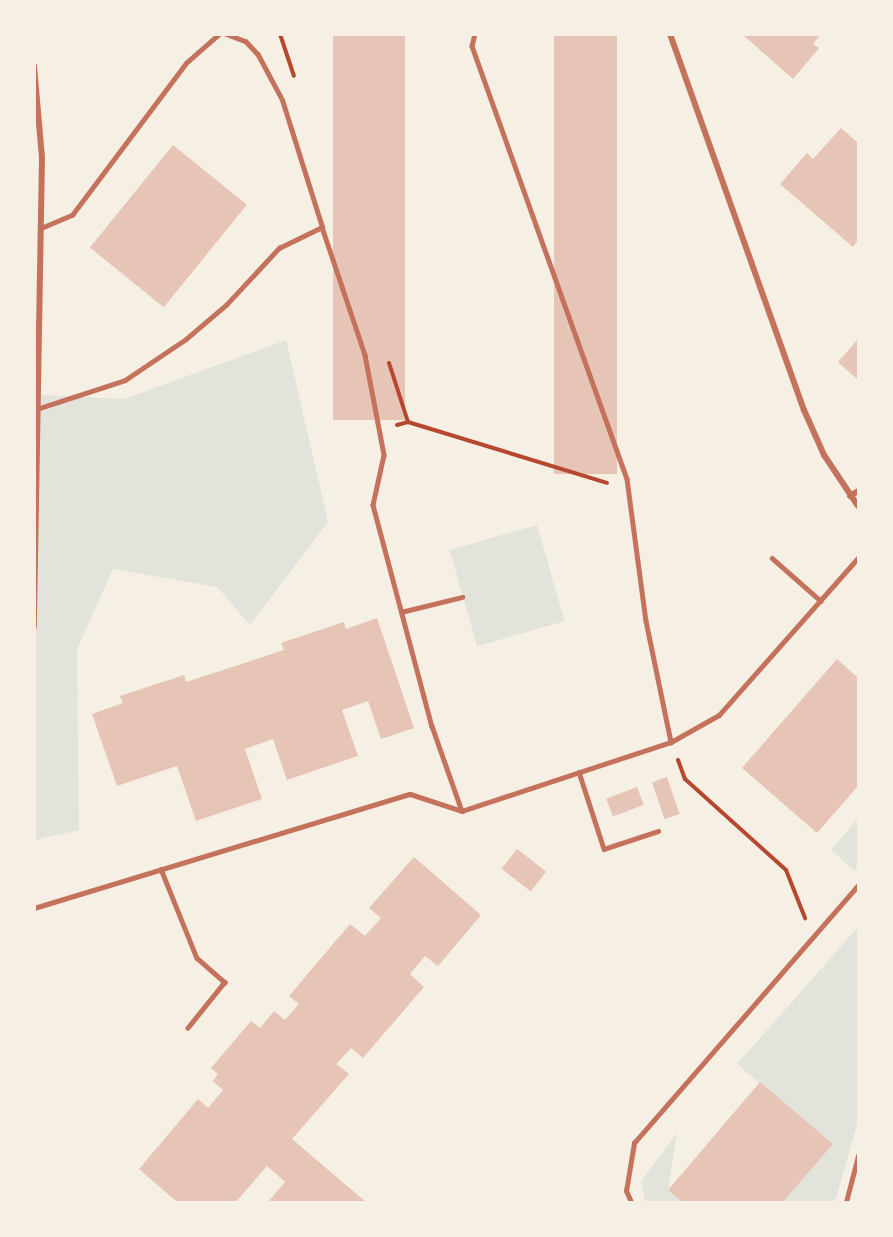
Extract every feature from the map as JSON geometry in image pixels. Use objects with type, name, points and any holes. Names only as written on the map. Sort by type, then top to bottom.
[{"type":"street","points":[[670,34],[804,410],[824,455],[858,507]]},
{"type":"street","points":[[34,66],[42,158],[34,627]]},
{"type":"street","points":[[850,496],[858,491]]},
{"type":"street","points":[[34,909],[410,794],[462,811]]},
{"type":"lane","points":[[41,228],[72,214],[186,63],[219,34]]},
{"type":"lane","points":[[225,34],[246,42],[258,55],[282,100],[365,355],[384,455],[373,505],[432,726],[462,811],[671,742],[719,715],[858,558]]},
{"type":"lane","points":[[475,34],[472,46],[627,479],[646,621],[671,742]]},
{"type":"lane","points":[[37,409],[125,380],[186,339],[226,305],[279,248],[322,227]]},
{"type":"lane","points":[[772,558],[821,601]]},
{"type":"lane","points":[[401,612],[462,597]]},
{"type":"lane","points":[[579,772],[604,849],[658,831]]},
{"type":"lane","points":[[161,869],[197,958],[225,982],[188,1028]]},
{"type":"lane","points":[[631,1203],[626,1191],[634,1143],[858,885]]},
{"type":"lane","points":[[846,1203],[858,1155]]},
{"type":"path","points":[[379,431],[408,422],[607,483],[627,479]]},
{"type":"path","points":[[671,742],[685,779],[786,870],[804,917],[820,930]]},
{"type":"shaded area","points":[[286,340],[328,522],[250,625],[217,587],[113,569],[77,649],[79,830],[35,840],[34,360],[42,395],[124,399]]},
{"type":"shaded area","points":[[537,525],[565,621],[477,646],[450,550]]},
{"type":"shaded area","points":[[858,818],[858,867],[854,871],[831,850]]},
{"type":"shaded area","points":[[858,927],[858,1121],[835,1202],[783,1202],[833,1144],[737,1064]]},
{"type":"shaded area","points":[[677,1133],[668,1190],[682,1202],[645,1202],[641,1181]]},
{"type":"building","points":[[333,34],[405,34],[405,420],[333,420]]},
{"type":"building","points":[[554,34],[617,34],[617,474],[554,474]]},
{"type":"building","points":[[742,34],[821,34],[813,44],[819,48],[793,79]]},
{"type":"building","points":[[841,128],[858,143],[858,240],[853,247],[780,184],[807,153],[813,159]]},
{"type":"building","points":[[173,145],[247,205],[164,307],[90,248]]},
{"type":"building","points":[[858,339],[858,380],[838,362]]},
{"type":"building","points":[[377,618],[414,728],[381,739],[368,701],[342,710],[358,756],[287,780],[273,739],[245,749],[262,799],[196,821],[177,766],[117,786],[92,714],[123,703],[120,696],[184,675],[186,682],[284,650],[281,643],[344,622],[346,629]]},
{"type":"building","points":[[837,659],[858,678],[858,786],[817,833],[742,768]]},
{"type":"building","points":[[667,777],[680,814],[665,819],[652,782]]},
{"type":"building","points":[[637,787],[644,805],[613,817],[606,799]]},
{"type":"building","points":[[517,849],[546,872],[531,891],[502,869]]},
{"type":"building","points":[[414,857],[481,915],[438,966],[425,956],[410,974],[424,987],[363,1058],[351,1048],[336,1064],[349,1074],[292,1139],[366,1202],[268,1202],[285,1182],[267,1166],[236,1202],[177,1202],[139,1169],[198,1099],[208,1108],[223,1090],[213,1081],[218,1074],[211,1068],[251,1021],[260,1028],[274,1011],[285,1020],[299,1004],[289,996],[350,924],[365,936],[381,918],[369,908]]},
{"type":"building","points":[[760,1082],[833,1144],[783,1202],[682,1202],[668,1190]]}]
